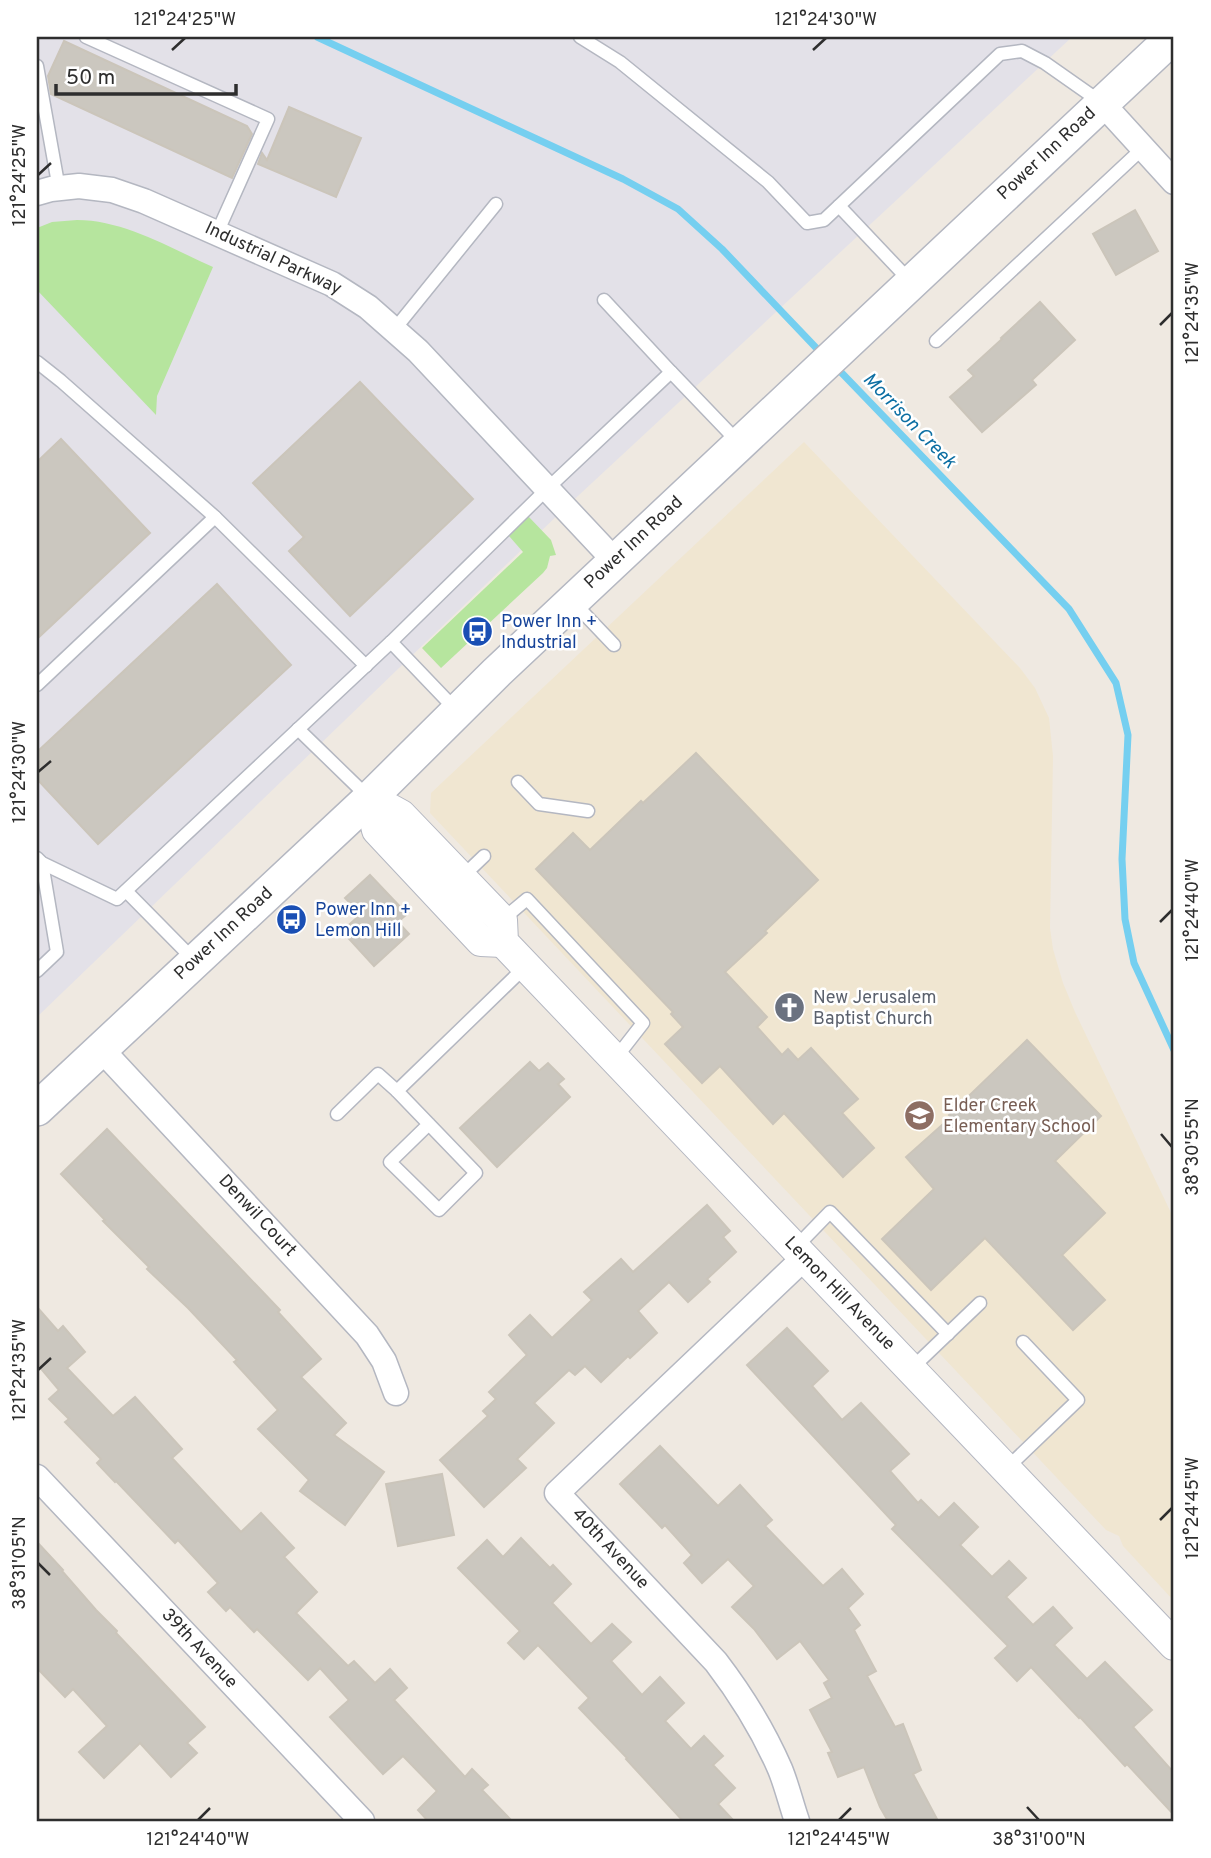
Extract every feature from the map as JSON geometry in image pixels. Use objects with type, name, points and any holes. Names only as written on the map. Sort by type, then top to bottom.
[{"type":"main road","name":"Power Inn Road","points":[[37,1109],[370,798],[615,561],[1173,37]]},
{"type":"street","points":[[1102,103],[1174,182]]},
{"type":"street","name":"Industrial Parkway","points":[[48,191],[79,186],[112,190],[144,201],[332,284],[368,307],[418,351],[615,561]]},
{"type":"street","name":"Lemon Hill Avenue","points":[[370,798],[401,815],[461,878],[495,934]]},
{"type":"street","name":"Lemon Hill Avenue","points":[[370,798],[377,830],[495,934],[1174,1645]]},
{"type":"street","name":"Denwil Court","points":[[101,1049],[367,1335],[384,1361],[396,1393]]},
{"type":"street","name":"40th Avenue","points":[[796,1821],[781,1772],[763,1731],[739,1693],[716,1662],[557,1493],[800,1253]]},
{"type":"street","name":"39th Avenue","points":[[37,1477],[362,1821]]},
{"type":"lane","points":[[86,37],[268,120],[217,233]]},
{"type":"lane","points":[[580,37],[620,62],[768,182],[807,223],[824,220],[1000,54],[1022,51],[1045,62],[1102,103]]},
{"type":"lane","points":[[37,66],[48,191]]},
{"type":"lane","points":[[936,341],[1143,148]]},
{"type":"lane","points":[[394,330],[496,204]]},
{"type":"lane","points":[[839,206],[911,282]]},
{"type":"lane","points":[[604,300],[740,444]]},
{"type":"lane","points":[[37,362],[215,517],[366,666]]},
{"type":"lane","points":[[39,861],[117,899],[366,666],[671,372]]},
{"type":"lane","points":[[37,685],[215,517]]},
{"type":"lane","points":[[573,601],[614,645]]},
{"type":"lane","points":[[391,642],[457,712]]},
{"type":"lane","points":[[299,729],[370,798]]},
{"type":"lane","points":[[518,782],[539,804],[588,811]]},
{"type":"lane","points":[[461,878],[484,856]]},
{"type":"lane","points":[[37,971],[57,952],[39,861]]},
{"type":"lane","points":[[126,891],[195,961]]},
{"type":"lane","points":[[495,934],[527,899],[643,1023],[615,1059]]},
{"type":"lane","points":[[397,1091],[526,966]]},
{"type":"lane","points":[[337,1114],[378,1074],[397,1091],[429,1124],[476,1173],[439,1210],[390,1161],[429,1124]]},
{"type":"lane","points":[[800,1253],[830,1212],[947,1334]]},
{"type":"lane","points":[[911,1370],[980,1303]]},
{"type":"lane","points":[[1006,1469],[1078,1400],[1023,1342]]},
{"type":"shaded area","points":[[37,37],[1072,37],[565,508],[37,1017]]},
{"type":"shaded area","name":"Elder Creek Elementary School","points":[[804,442],[1020,668],[1035,688],[1049,718],[1053,756],[1050,928],[1053,949],[1075,1012],[1174,1219],[1174,1601],[1123,1546],[1119,1536],[1106,1530],[430,813],[431,793]]},
{"type":"green space","points":[[95,221],[129,230],[213,267],[157,396],[156,415],[37,290],[37,228],[52,222]]},
{"type":"green space","points":[[528,516],[551,540],[556,555],[550,556],[543,573],[441,668],[422,648],[523,552],[509,536]]},
{"type":"building","points":[[64,41],[247,126],[252,134],[232,178],[51,94],[48,76]]},
{"type":"building","points":[[289,107],[361,138],[336,197],[258,164],[262,153],[267,160]]},
{"type":"building","points":[[1135,210],[1158,251],[1116,275],[1093,234]]},
{"type":"building","points":[[1040,302],[1075,340],[1032,380],[1036,385],[982,432],[950,397],[974,376],[968,370]]},
{"type":"building","points":[[360,382],[473,499],[350,616],[289,551],[304,537],[253,483]]},
{"type":"building","points":[[61,439],[150,533],[37,639],[37,462]]},
{"type":"building","points":[[217,584],[291,665],[98,844],[37,779],[37,752]]},
{"type":"building","points":[[696,753],[818,880],[725,972],[767,1017],[757,1027],[782,1055],[788,1049],[798,1060],[811,1048],[858,1099],[842,1113],[874,1148],[843,1177],[784,1113],[773,1124],[720,1066],[702,1083],[665,1044],[683,1027],[671,1014],[673,1012],[536,869],[573,833],[590,850]]},
{"type":"building","points":[[370,875],[407,914],[398,922],[409,934],[374,966],[342,931],[361,914],[345,898]]},
{"type":"building","points":[[1027,1040],[1101,1116],[1055,1161],[1105,1213],[1062,1255],[1105,1300],[1073,1330],[985,1238],[931,1290],[882,1239],[934,1189],[906,1157],[951,1117],[949,1115]]},
{"type":"building","points":[[530,1062],[539,1071],[548,1063],[564,1079],[558,1084],[570,1097],[497,1167],[460,1128]]},
{"type":"building","points":[[107,1129],[280,1310],[278,1312],[321,1359],[301,1377],[346,1423],[334,1435],[384,1472],[345,1525],[300,1491],[309,1480],[258,1429],[278,1410],[234,1362],[237,1360],[147,1269],[149,1267],[61,1174]]},
{"type":"building","points":[[707,1205],[730,1231],[723,1237],[736,1252],[707,1279],[710,1282],[688,1302],[669,1282],[638,1311],[657,1333],[601,1382],[585,1366],[575,1375],[569,1370],[534,1403],[554,1423],[517,1459],[526,1468],[484,1507],[440,1460],[488,1416],[483,1411],[496,1399],[489,1392],[527,1355],[509,1335],[530,1315],[552,1338],[592,1300],[584,1292],[621,1259],[633,1272]]},
{"type":"building","points":[[37,1307],[58,1331],[63,1326],[85,1352],[67,1368],[113,1416],[135,1397],[182,1449],[172,1458],[241,1532],[261,1513],[294,1548],[284,1557],[317,1592],[296,1613],[348,1666],[354,1661],[375,1683],[390,1669],[407,1688],[394,1700],[465,1777],[472,1769],[488,1785],[482,1790],[512,1821],[428,1821],[418,1810],[437,1791],[403,1756],[383,1774],[330,1717],[349,1700],[320,1668],[308,1680],[257,1629],[254,1632],[230,1607],[226,1611],[208,1592],[218,1583],[178,1540],[175,1543],[97,1463],[101,1459],[65,1422],[69,1419],[49,1399],[59,1390],[37,1364]]},
{"type":"building","points":[[787,1328],[828,1371],[812,1386],[842,1420],[861,1403],[909,1454],[890,1471],[918,1503],[921,1500],[939,1518],[954,1503],[978,1527],[960,1545],[992,1577],[1009,1561],[1026,1578],[1006,1597],[1033,1625],[1053,1607],[1072,1628],[1054,1645],[1087,1679],[1105,1662],[1152,1710],[1133,1727],[1174,1773],[1174,1815],[1031,1667],[1017,1681],[995,1658],[1008,1646],[892,1529],[896,1525],[747,1365]]},
{"type":"building","points":[[660,1446],[718,1506],[740,1485],[772,1520],[765,1526],[823,1586],[842,1569],[863,1594],[848,1608],[860,1625],[854,1630],[876,1671],[867,1676],[895,1727],[903,1724],[921,1770],[913,1774],[938,1821],[888,1821],[864,1767],[838,1777],[828,1753],[832,1752],[810,1710],[832,1698],[824,1683],[829,1680],[800,1641],[777,1659],[754,1629],[732,1607],[754,1586],[728,1559],[702,1583],[684,1563],[692,1555],[665,1525],[662,1528],[620,1484]]},
{"type":"building","points":[[442,1474],[454,1535],[398,1546],[386,1484]]},
{"type":"building","points":[[521,1538],[550,1568],[553,1565],[571,1584],[552,1603],[591,1644],[612,1624],[631,1642],[611,1661],[642,1695],[660,1677],[684,1703],[665,1721],[691,1749],[704,1736],[723,1756],[713,1765],[735,1788],[718,1804],[734,1821],[683,1821],[579,1708],[589,1698],[538,1645],[524,1659],[508,1643],[520,1631],[458,1568],[487,1540],[503,1557]]},
{"type":"building","points":[[37,1542],[116,1633],[205,1727],[187,1743],[197,1753],[171,1777],[140,1743],[104,1778],[79,1752],[107,1726],[73,1689],[65,1697],[37,1668]]},
{"type":"waterway","name":"Morrison Creek","points":[[317,37],[623,179],[678,209],[722,249],[822,354]]},
{"type":"waterway","name":"Morrison Creek","points":[[836,367],[1069,609],[1116,683],[1128,735],[1122,859],[1125,919],[1134,963],[1174,1050]]},
{"type":"place","name":"Power Inn + Industrial","points":[[478,632]]},
{"type":"place","name":"Power Inn + Lemon Hill","points":[[292,920]]},
{"type":"place","name":"New Jerusalem Baptist Church","points":[[790,1008]]},
{"type":"place","name":"Elder Creek Elementary School","points":[[920,1116]]}]
